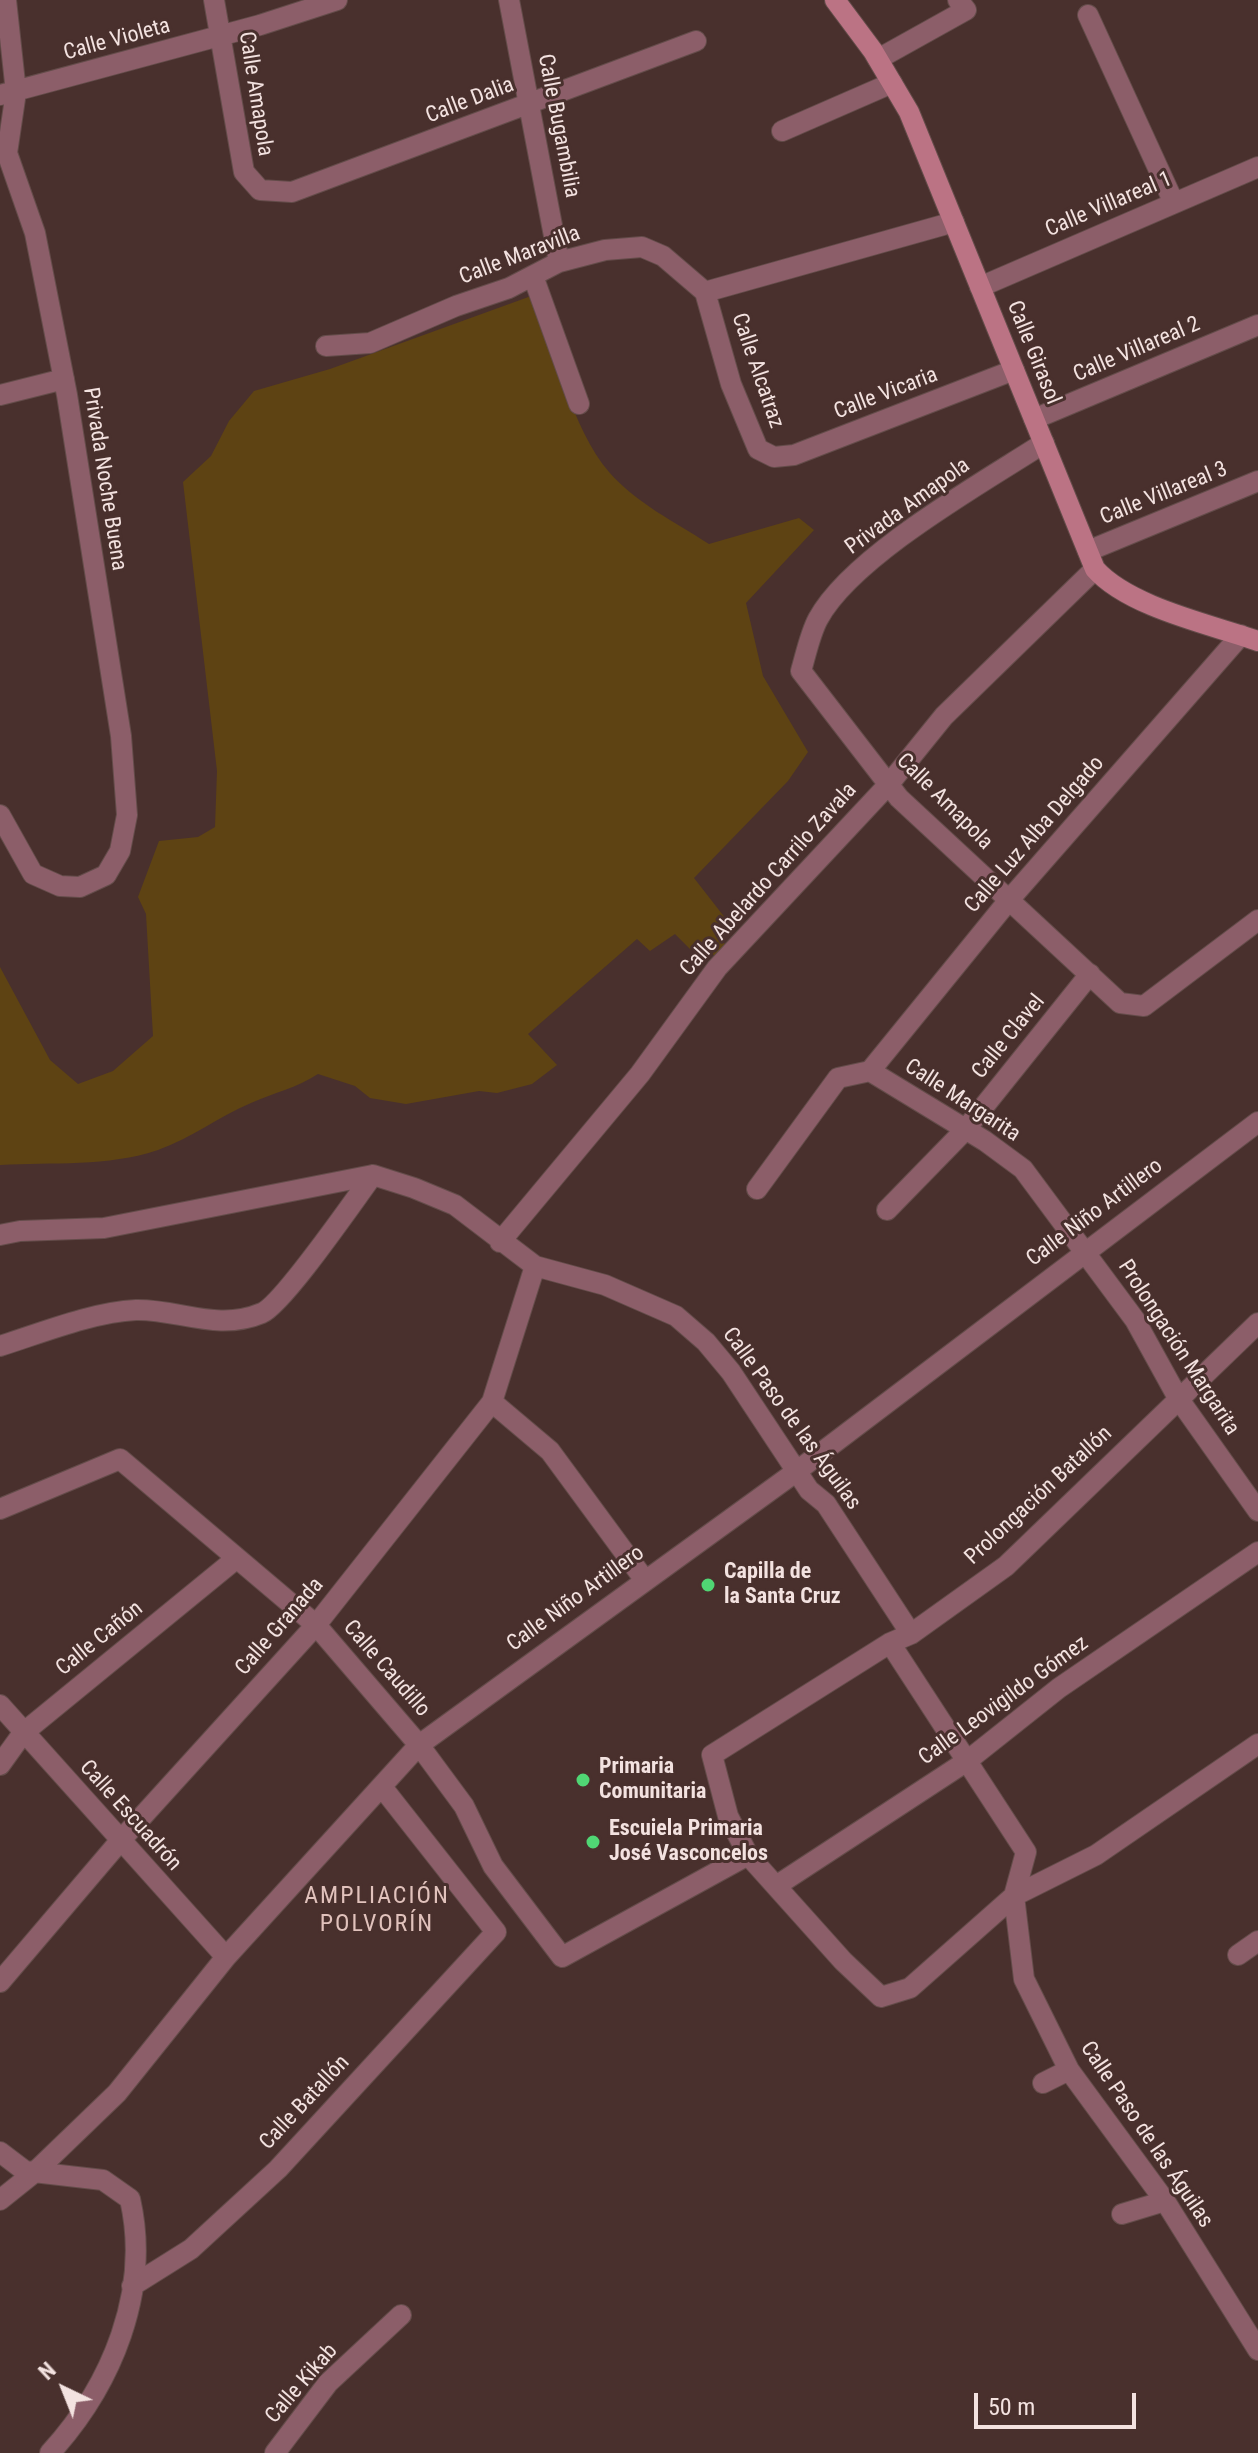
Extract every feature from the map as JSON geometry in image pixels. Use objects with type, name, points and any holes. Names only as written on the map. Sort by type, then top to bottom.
[{"type":"street","name":"Privada Noche Buena","points":[[0,815],[33,874],[60,886],[80,887],[106,875],[120,851],[127,815],[121,736],[64,379],[35,233],[7,153],[6,0]]},
{"type":"street","name":"Calle Amapola","points":[[214,0],[244,172],[260,190]]},
{"type":"street","name":"Calle Violeta","points":[[8,94],[222,36],[337,0]]},
{"type":"street","name":"Calle Bugambilia","points":[[509,0],[559,262]]},
{"type":"street","name":"Calle Girasol","points":[[835,0],[878,59],[909,112],[1091,560],[1107,583],[1137,599],[1249,638]]},
{"type":"street","points":[[878,59],[962,5]]},
{"type":"street","points":[[1088,15],[1174,203]]},
{"type":"street","name":"Calle Dalia","points":[[260,190],[292,192],[696,41]]},
{"type":"street","points":[[782,131],[892,83]]},
{"type":"street","name":"Calle Villareal 1","points":[[980,287],[1258,167]]},
{"type":"street","points":[[705,292],[954,222]]},
{"type":"street","name":"Calle Maravilla","points":[[326,346],[370,343],[533,276],[559,262],[605,250],[642,247],[663,256],[705,292]]},
{"type":"street","points":[[533,276],[579,404]]},
{"type":"street","name":"Calle Alcatraz","points":[[705,292],[731,384],[758,449],[774,457]]},
{"type":"street","name":"Calle Villareal 2","points":[[1034,419],[1258,325]]},
{"type":"street","name":"Calle Vicaria","points":[[774,457],[794,455],[1014,370]]},
{"type":"street","points":[[0,395],[64,379]]},
{"type":"street","name":"Privada Amapola","points":[[801,671],[818,619],[844,583],[916,527],[1044,443]]},
{"type":"street","name":"Calle Villareal 3","points":[[1091,560],[1258,481]]},
{"type":"street","name":"Calle Abelardo Carrilo Zavala","points":[[500,1242],[640,1074],[717,968],[889,784],[944,716],[1091,560]]},
{"type":"street","name":"Calle Luz Alba Delgado","points":[[870,1071],[1009,900],[1249,638]]},
{"type":"street","name":"Calle Amapola","points":[[801,671],[889,784],[1120,1003],[1144,1006],[1258,920]]},
{"type":"street","name":"Calle Clavel","points":[[887,1210],[965,1130],[1090,974]]},
{"type":"street","points":[[757,1189],[838,1078],[870,1071]]},
{"type":"street","name":"Calle Margarita","points":[[870,1071],[1023,1169],[1085,1250]]},
{"type":"street","name":"Calle Niño Artillero","points":[[0,2200],[35,2172],[117,2093],[226,1957],[419,1745],[797,1471],[1258,1122]]},
{"type":"street","points":[[0,1235],[20,1231],[104,1228],[373,1175]]},
{"type":"street","points":[[0,1346],[68,1324],[136,1310],[210,1322],[264,1312],[307,1264],[373,1175]]},
{"type":"street","name":"Calle Paso de las Águilas","points":[[373,1175],[455,1205],[535,1266],[605,1285],[676,1316],[706,1342],[731,1372],[809,1490],[826,1504],[911,1634]]},
{"type":"street","name":"Prolongación Margarita","points":[[1085,1250],[1135,1320],[1178,1398],[1258,1511]]},
{"type":"street","name":"Calle Granada","points":[[0,1982],[120,1841],[316,1625],[492,1402],[535,1266]]},
{"type":"street","name":"Prolongación Batallón","points":[[748,1855],[728,1816],[712,1755],[890,1643],[911,1634],[1006,1566],[1258,1323]]},
{"type":"street","points":[[492,1402],[550,1451],[644,1579]]},
{"type":"street","name":"Calle Caudillo","points":[[0,1509],[120,1459],[316,1625],[419,1745],[464,1806],[493,1866],[562,1957],[748,1855]]},
{"type":"street","name":"Calle Leovigildo Gómez","points":[[776,1886],[967,1761],[1059,1688],[1258,1552]]},
{"type":"street","name":"Calle Cañón","points":[[0,1765],[23,1733],[237,1558]]},
{"type":"street","name":"Calle Paso de las Águilas","points":[[890,1643],[1026,1852],[1014,1896],[1024,1979],[1069,2070],[1251,2325],[1258,2350]]},
{"type":"street","name":"Calle Escuadrón","points":[[0,1705],[226,1957]]},
{"type":"street","points":[[748,1855],[843,1961],[881,1997],[910,1988],[1014,1896],[1096,1855],[1258,1744]]},
{"type":"street","name":"Calle Batallón","points":[[132,2286],[191,2249],[278,2169],[496,1932],[382,1787]]},
{"type":"street","points":[[1238,1955],[1258,1941]]},
{"type":"street","points":[[1043,2083],[1069,2070]]},
{"type":"street","points":[[0,2152],[25,2171],[103,2180],[130,2199],[137,2229],[132,2286],[113,2363],[91,2401],[50,2453]]},
{"type":"street","points":[[1122,2214],[1165,2201]]},
{"type":"street","name":"Calle Kikab","points":[[275,2453],[328,2383],[401,2315]]},
{"type":"shaded area","points":[[534,295],[584,434],[609,472],[631,493],[709,544],[799,518],[814,530],[746,603],[763,676],[808,752],[788,781],[694,878],[733,928],[720,939],[725,944],[718,959],[700,943],[691,950],[675,934],[650,951],[637,939],[528,1034],[557,1065],[532,1084],[497,1093],[479,1091],[406,1104],[370,1098],[355,1086],[318,1074],[259,1099],[158,1150],[120,1159],[80,1163],[0,1165],[0,967],[50,1060],[78,1084],[113,1071],[153,1036],[146,914],[138,897],[159,841],[198,837],[215,827],[217,771],[183,482],[211,456],[229,421],[254,391],[330,369]]},
{"type":"place","name":"Capilla de la Santa Cruz","points":[[708,1585]]},
{"type":"place","name":"Primaria Comunitaria","points":[[583,1780]]},
{"type":"place","name":"Escuiela Primaria José Vasconcelos","points":[[593,1842]]},
{"type":"district","name":"AMPLIACIÓN POLVORÍN","points":[[377,1911]]}]
